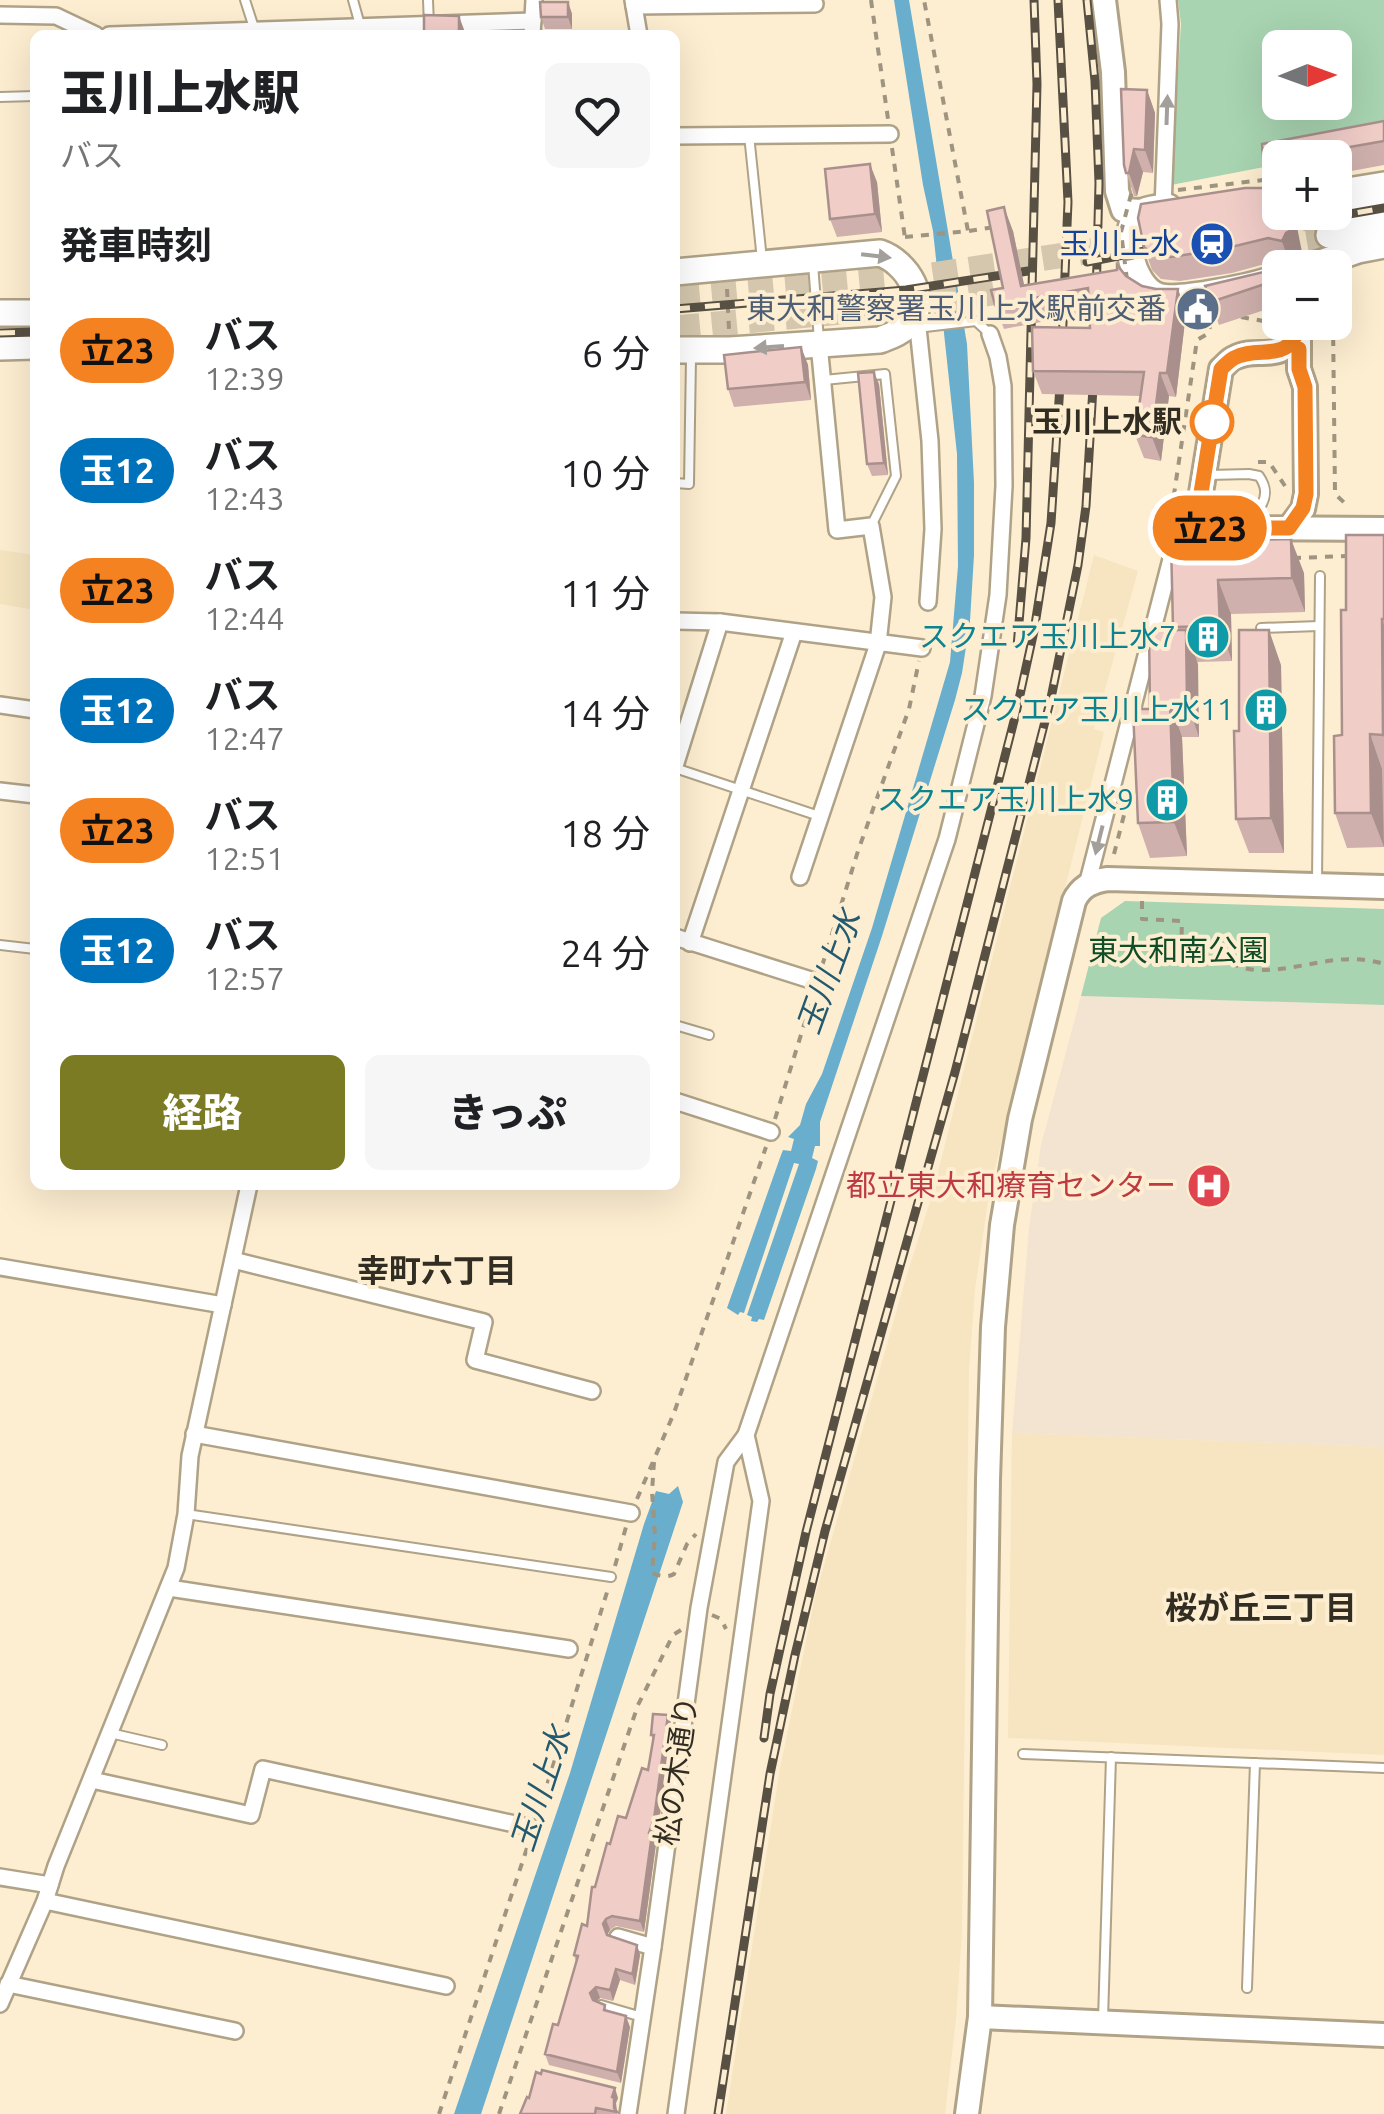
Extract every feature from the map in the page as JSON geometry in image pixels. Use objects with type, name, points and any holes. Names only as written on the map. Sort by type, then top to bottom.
[{"type":"main road","points":[[1352,203],[1384,186]]},
{"type":"main road","points":[[1200,202],[1156,204],[1134,221],[1129,234],[1134,273],[1145,288],[1159,297],[1262,283]]},
{"type":"main road","points":[[1352,211],[1384,206]]},
{"type":"main road","points":[[1352,218],[1384,225]]},
{"type":"main road","points":[[1352,252],[1384,246]]},
{"type":"main road","points":[[680,272],[880,253],[892,257],[914,284],[913,318],[919,326],[880,340],[683,350]]},
{"type":"main road","points":[[0,314],[30,313]]},
{"type":"main road","points":[[0,347],[30,346]]},
{"type":"street","points":[[280,30],[429,25],[532,28],[534,0]]},
{"type":"street","points":[[1104,0],[1113,72],[1117,191],[1123,210],[1156,204],[1170,24],[1168,0]]},
{"type":"street","points":[[638,30],[633,3],[815,4]]},
{"type":"street","points":[[0,16],[56,16],[85,30]]},
{"type":"street","points":[[680,136],[890,134]]},
{"type":"street","points":[[919,326],[930,441],[932,529],[928,602]]},
{"type":"street","name":"松の木通り","points":[[628,2114],[697,1622],[726,1462],[746,1434],[947,839],[983,696],[998,594],[1004,486],[1003,386],[990,334]]},
{"type":"street","points":[[1206,518],[1200,499],[1221,369],[1236,356],[1272,353],[1294,340]]},
{"type":"street","points":[[1289,528],[1306,497],[1305,387],[1299,369],[1299,340]]},
{"type":"street","points":[[800,877],[878,644],[882,596],[871,526],[837,530],[819,344]]},
{"type":"street","points":[[1272,353],[1299,369]]},
{"type":"street","points":[[1306,497],[1311,512],[1328,528]]},
{"type":"street","points":[[1087,885],[1170,559],[1178,543],[1206,518],[1289,528],[1384,528]]},
{"type":"street","points":[[680,620],[922,648]]},
{"type":"street","points":[[680,751],[720,622]]},
{"type":"street","points":[[794,632],[742,790],[683,940],[817,982]]},
{"type":"street","points":[[0,705],[30,709]]},
{"type":"street","points":[[0,791],[30,794]]},
{"type":"street","points":[[967,2114],[980,2017],[988,1480],[993,1328],[1002,1224],[1020,1118],[1074,900],[1087,885],[1108,879],[1384,887]]},
{"type":"street","points":[[680,1102],[772,1132]]},
{"type":"street","points":[[235,2031],[3,1994],[176,1568],[194,1434],[247,1190]]},
{"type":"street","points":[[233,1260],[484,1322],[475,1360],[592,1391]]},
{"type":"street","points":[[0,1268],[223,1305]]},
{"type":"street","points":[[194,1434],[631,1512]]},
{"type":"street","points":[[676,2114],[761,1501],[746,1434]]},
{"type":"street","points":[[169,1588],[569,1649]]},
{"type":"street","points":[[92,1780],[251,1815],[262,1769],[533,1828]]},
{"type":"street","points":[[0,1876],[47,1893],[446,1986]]},
{"type":"street","points":[[618,1937],[654,1947]]},
{"type":"street","points":[[980,2017],[1384,2035]]},
{"type":"lane","points":[[245,0],[254,30]]},
{"type":"lane","points":[[353,0],[360,27]]},
{"type":"lane","points":[[428,0],[429,25]]},
{"type":"lane","points":[[0,97],[30,96]]},
{"type":"lane","points":[[749,136],[762,264]]},
{"type":"lane","points":[[812,260],[819,344]]},
{"type":"lane","points":[[919,326],[976,321],[990,334]]},
{"type":"lane","points":[[680,483],[688,484],[683,350]]},
{"type":"lane","points":[[821,380],[885,374],[896,476],[871,526]]},
{"type":"lane","points":[[1204,475],[1249,474],[1259,476],[1265,485],[1262,504],[1206,518]]},
{"type":"lane","points":[[1317,884],[1320,576]]},
{"type":"lane","points":[[1261,628],[1319,626]]},
{"type":"lane","points":[[680,769],[819,816]]},
{"type":"lane","points":[[0,945],[30,948]]},
{"type":"lane","points":[[680,1026],[709,1034]]},
{"type":"lane","points":[[186,1514],[611,1577]]},
{"type":"lane","points":[[110,1733],[162,1745]]},
{"type":"lane","points":[[1023,1754],[1384,1768]]},
{"type":"lane","points":[[1103,2024],[1111,1757]]},
{"type":"lane","points":[[1247,1988],[1255,1764]]},
{"type":"lane","points":[[601,2006],[642,2017]]},
{"type":"lane","points":[[614,2088],[631,2093]]},
{"type":"path","points":[[924,0],[968,231]]},
{"type":"path","points":[[1156,204],[1262,182]]},
{"type":"path","points":[[1128,286],[1121,232],[1133,187]]},
{"type":"path","points":[[905,238],[998,226]]},
{"type":"path","points":[[1124,259],[1141,256]]},
{"type":"path","points":[[726,279],[730,335]]},
{"type":"path","points":[[1233,316],[1248,311]]},
{"type":"path","points":[[1210,323],[1218,320]]},
{"type":"path","points":[[1333,340],[1335,494],[1357,515]]},
{"type":"path","points":[[1282,558],[1358,556]]},
{"type":"path","points":[[439,2114],[631,1512],[674,1412],[772,1132],[858,851],[909,709],[922,648]]},
{"type":"path","points":[[1114,854],[1128,799]]},
{"type":"path","points":[[1142,881],[1142,919],[1182,921],[1181,956],[1212,957],[1251,970],[1280,970],[1322,960],[1356,958],[1384,964]]},
{"type":"path","points":[[654,1459],[652,1572],[658,1576],[674,1574],[696,1534]]},
{"type":"path","points":[[499,2114],[638,1705],[673,1635],[697,1622]]},
{"type":"shaded area","points":[[0,550],[30,554],[30,609],[0,604]]},
{"type":"shaded area","points":[[1094,555],[1138,571],[1094,729],[1104,732],[990,1188],[975,1289],[969,1370],[962,1931],[945,2114],[726,2114],[779,1774],[815,1597],[933,1192]]},
{"type":"shaded area","name":"都立東大和療育センター","points":[[1081,996],[1384,1005],[1384,1447],[1012,1433],[1029,1228],[1041,1145]]},
{"type":"shaded area","points":[[1012,1433],[1384,1447],[1384,1755],[1008,1738]]},
{"type":"green space","points":[[1178,0],[1384,0],[1384,143],[1352,148],[1352,140],[1262,140],[1262,167],[1171,185],[1181,24]]},
{"type":"green space","name":"東大和南公園","points":[[1125,901],[1384,909],[1384,1005],[1081,996],[1101,918]]},
{"type":"water","points":[[894,0],[909,0],[967,344],[974,483],[970,621],[955,700],[820,1122],[820,1146],[815,1146],[812,1158],[818,1161],[816,1169],[764,1320],[757,1322],[747,1315],[799,1164],[794,1163],[744,1313],[738,1315],[727,1308],[783,1150],[791,1151],[794,1139],[788,1137],[800,1125],[822,1074],[872,928],[950,662],[958,566],[957,454],[933,231]]},
{"type":"water","points":[[678,1486],[683,1502],[481,2114],[454,2114],[570,1773],[644,1524],[656,1491],[669,1494]]},
{"type":"building","points":[[540,2],[568,2],[568,17],[541,17]]},
{"type":"building","points":[[424,15],[459,16],[459,30],[424,30]]},
{"type":"building","points":[[1121,89],[1147,90],[1145,150],[1134,149],[1129,173],[1124,165]]},
{"type":"building","points":[[1384,121],[1384,141],[1352,147],[1352,140],[1283,140]]},
{"type":"building","points":[[870,164],[875,214],[830,219],[825,169]]},
{"type":"building","points":[[1262,188],[1262,230],[1291,230],[1282,241],[1268,238],[1171,257],[1153,255],[1144,247],[1138,218],[1141,204]]},
{"type":"building","points":[[1004,207],[1021,286],[1117,270],[1117,265],[1142,286],[1178,289],[1167,373],[1160,373],[1152,437],[1135,435],[1144,372],[1033,371],[1032,327],[1090,328],[1088,288],[995,305],[991,290],[1003,288],[987,211]]},
{"type":"building","points":[[1262,272],[1262,285],[1211,302],[1205,286]]},
{"type":"building","points":[[801,347],[805,382],[728,389],[724,355]]},
{"type":"building","points":[[874,372],[884,463],[867,464],[858,373]]},
{"type":"building","points":[[1346,535],[1384,535],[1383,735],[1370,734],[1371,813],[1335,813],[1334,736],[1342,735],[1341,610],[1346,610]]},
{"type":"building","points":[[1291,539],[1292,578],[1218,580],[1220,626],[1173,627],[1171,542]]},
{"type":"building","points":[[1149,630],[1186,630],[1187,702],[1170,702],[1174,822],[1138,823],[1133,709],[1150,709]]},
{"type":"building","points":[[1239,630],[1269,630],[1271,818],[1236,819],[1234,731],[1239,731]]},
{"type":"building","points":[[653,1714],[668,1715],[640,1921],[612,1916],[603,1924],[607,1935],[637,1945],[633,1971],[632,1974],[616,1969],[610,1990],[596,1987],[590,1993],[593,2000],[605,2005],[604,2010],[626,2016],[617,2072],[545,2054],[553,2024],[558,2025],[578,1956],[574,1955],[582,1924],[587,1926],[592,1887],[607,1843],[610,1844],[618,1816],[626,1818],[642,1768],[648,1770]]},
{"type":"building","points":[[542,2070],[615,2088],[612,2097],[617,2112],[596,2108],[595,2114],[520,2114],[536,2072],[541,2074]]},
{"type":"tunnel","points":[[1270,245],[1329,235]]},
{"type":"tunnel","points":[[680,299],[918,277],[1151,242]]},
{"type":"tunnel","points":[[680,328],[922,304],[1023,288]]},
{"type":"railway","points":[[1017,647],[1026,538],[1037,84],[1034,0]]},
{"type":"railway","points":[[764,1738],[806,1532],[1034,631],[1051,523],[1068,202],[1058,0]]},
{"type":"railway","points":[[1087,0],[1099,183],[1096,300]]},
{"type":"railway","points":[[1352,214],[1384,208]]},
{"type":"railway","points":[[1087,262],[1171,246]]},
{"type":"railway","points":[[680,309],[906,290],[1028,271]]},
{"type":"railway","points":[[0,333],[30,332]]},
{"type":"railway","points":[[718,2114],[770,1774],[795,1655],[825,1531],[955,1072],[1051,698],[1086,506],[1094,370]]},
{"type":"bus line","name":"立23","points":[[1294,340],[1272,353],[1236,356],[1221,369],[1200,499],[1202,518],[1210,528],[1289,528],[1303,508],[1305,387],[1299,369],[1299,349]]},
{"type":"place","name":"玉川上水","points":[[1212,244]]},
{"type":"place","name":"東大和警察署玉川上水駅前交番","points":[[1198,309]]},
{"type":"place","name":"玉川上水駅","points":[[1212,422]]},
{"type":"place","name":"スクエア玉川上水7","points":[[1208,637]]},
{"type":"place","name":"スクエア玉川上水11","points":[[1266,710]]},
{"type":"place","name":"スクエア玉川上水9","points":[[1167,800]]},
{"type":"place","name":"都立東大和療育センター","points":[[1209,1186]]},
{"type":"district","name":"幸町六丁目","points":[[437,1271]]},
{"type":"district","name":"桜が丘三丁目","points":[[1261,1608]]}]
